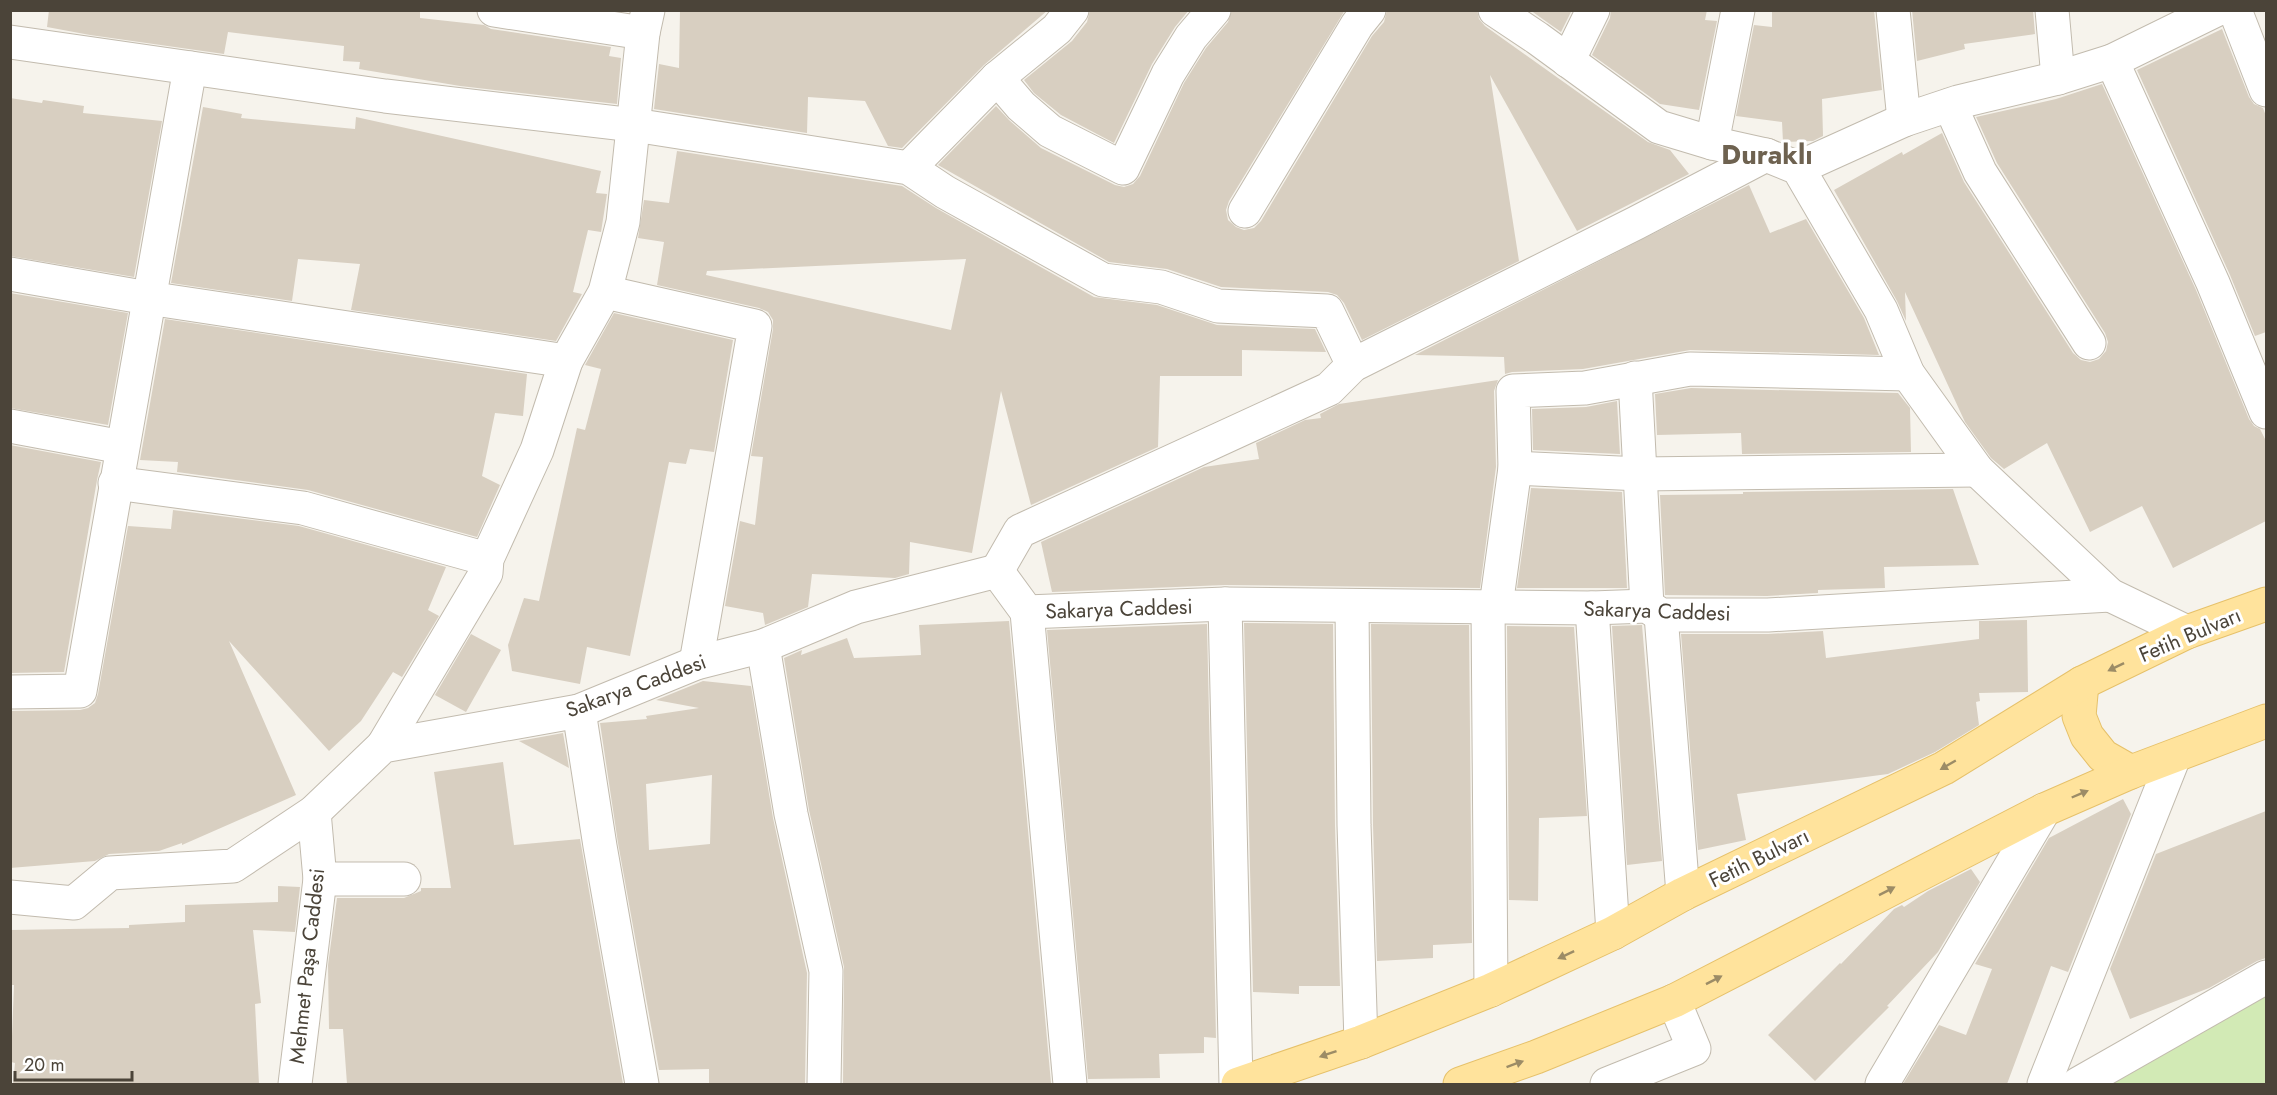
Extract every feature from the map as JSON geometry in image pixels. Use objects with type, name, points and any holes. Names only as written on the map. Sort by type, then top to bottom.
[{"type":"main road","name":"Fetih Bulvarı","points":[[1237,1084],[1361,1042],[1491,990],[1612,933],[1683,894],[1944,768],[2082,683],[2187,632],[2266,604]]},
{"type":"main road","points":[[2082,683],[2079,716],[2087,736],[2103,756],[2131,772]]},
{"type":"main road","points":[[1460,1084],[1536,1057],[1674,1001],[2044,810],[2131,772],[2266,721]]},
{"type":"street","points":[[10,897],[74,903],[110,873],[233,866],[314,812],[383,746],[486,573],[487,560],[537,450],[566,361],[605,292],[623,222],[646,22],[494,10]]},
{"type":"street","points":[[909,168],[997,78],[1057,29],[1072,10]]},
{"type":"street","points":[[997,78],[1021,106],[1050,131],[1123,168],[1168,74],[1191,37],[1214,10]]},
{"type":"street","points":[[1245,211],[1357,25],[1369,10]]},
{"type":"street","points":[[1495,10],[1659,127],[1712,143],[1766,155],[1798,168],[1881,310],[1908,374],[1977,470],[2110,595],[2187,632]]},
{"type":"street","points":[[1568,61],[1593,10]]},
{"type":"street","points":[[1712,143],[1738,10]]},
{"type":"street","points":[[1893,10],[1904,120]]},
{"type":"street","points":[[2052,10],[2058,78]]},
{"type":"street","points":[[2235,10],[2266,90]]},
{"type":"street","points":[[1798,168],[1904,120],[1950,105],[2058,78],[2112,61],[2215,11]]},
{"type":"street","points":[[10,42],[385,96],[634,125],[909,168],[945,192],[1103,280],[1161,287],[1218,306],[1327,311],[1353,364]]},
{"type":"street","points":[[2112,61],[2213,283],[2266,412]]},
{"type":"street","points":[[10,692],[80,691],[190,68]]},
{"type":"street","points":[[1950,105],[1980,172],[2089,343]]},
{"type":"street","points":[[997,571],[1020,531],[1329,389],[1353,364],[1636,223],[1766,155]]},
{"type":"street","points":[[10,274],[148,298],[566,361]]},
{"type":"street","points":[[605,292],[754,326],[696,663]]},
{"type":"street","points":[[1491,990],[1492,606],[1515,468],[1513,391],[1585,388],[1690,369],[1908,374]]},
{"type":"street","points":[[1635,378],[1640,474],[1683,894]]},
{"type":"street","points":[[10,426],[122,447]]},
{"type":"street","points":[[1515,468],[1640,474],[1977,470]]},
{"type":"street","points":[[115,483],[303,508],[487,560]]},
{"type":"street","name":"Sakarya Caddesi","points":[[383,746],[579,711],[696,663],[763,646],[856,607],[997,571],[1027,612],[1225,604],[1592,608],[1768,615],[2110,595]]},
{"type":"street","points":[[1225,604],[1237,1084]]},
{"type":"street","points":[[1352,606],[1354,825],[1361,1042]]},
{"type":"street","points":[[1592,608],[1612,933]]},
{"type":"street","points":[[1027,612],[1070,1084]]},
{"type":"street","points":[[763,646],[791,814],[826,971],[824,1084]]},
{"type":"street","points":[[579,711],[642,1084]]},
{"type":"street","points":[[2044,1084],[2174,757]]},
{"type":"street","points":[[1882,1084],[2044,810]]},
{"type":"street","name":"Mehmet Paşa Caddesi","points":[[295,1084],[320,879],[314,812]]},
{"type":"street","points":[[320,879],[404,879]]},
{"type":"street","points":[[2078,1084],[2266,977]]},
{"type":"street","points":[[1607,1084],[1694,1049],[1674,1001]]},
{"type":"green space","points":[[2266,993],[2266,1084],[2111,1084],[2125,1070]]},
{"type":"building","points":[[49,10],[420,10],[420,18],[484,25],[491,29],[611,47],[609,56],[621,58],[617,104],[460,86],[359,69],[360,62],[343,61],[344,46],[228,32],[224,54],[90,35],[47,27]]},
{"type":"building","points":[[680,10],[1048,10],[984,65],[902,148],[888,146],[865,101],[808,97],[807,133],[654,109],[659,64],[679,68]]},
{"type":"building","points":[[1090,10],[1189,10],[1175,27],[1152,64],[1114,143],[1061,115],[1034,93],[1024,80],[1072,41],[1087,22]]},
{"type":"building","points":[[1232,10],[1345,10],[1229,201],[1226,210],[1228,220],[1244,230],[1254,228],[1261,221],[1372,36],[1384,22],[1387,10],[1477,10],[1479,19],[1485,26],[1648,142],[1670,150],[1689,174],[1577,231],[1490,75],[1519,261],[1362,340],[1344,303],[1337,295],[1328,292],[1221,287],[1167,269],[1109,262],[938,165],[996,106],[1041,148],[1115,185],[1124,187],[1133,184],[1140,176],[1184,83],[1206,48],[1228,22]]},
{"type":"building","points":[[1530,10],[1572,10],[1561,32]]},
{"type":"building","points":[[1611,10],[1707,10],[1705,20],[1717,21],[1699,110],[1660,104],[1592,55],[1610,18]]},
{"type":"building","points":[[1772,10],[1874,10],[1882,90],[1822,99],[1823,136],[1813,141],[1783,142],[1782,122],[1736,116],[1754,25],[1772,27]]},
{"type":"building","points":[[1912,10],[2033,10],[2035,34],[1964,44],[1965,49],[1917,61]]},
{"type":"building","points":[[2222,29],[2249,97],[2254,104],[2263,108],[2266,116],[2266,332],[2255,336],[2230,275],[2137,70]]},
{"type":"building","points":[[2102,84],[2196,290],[2249,419],[2254,426],[2260,429],[2266,441],[2266,521],[2173,568],[2142,506],[2090,532],[2047,443],[2004,469],[1991,458],[1965,422],[1905,292],[1906,321],[1834,190],[1902,152],[1903,155],[1942,133],[1964,182],[2073,353],[2081,360],[2090,362],[2099,359],[2106,351],[2108,342],[2105,333],[1997,163],[1976,117],[2056,99]]},
{"type":"building","points":[[10,98],[84,106],[83,113],[162,121],[134,277],[10,256]]},
{"type":"building","points":[[203,107],[242,114],[241,118],[355,129],[356,117],[601,171],[596,193],[607,194],[601,232],[588,230],[573,292],[582,294],[556,341],[351,310],[360,264],[298,259],[292,301],[171,283]]},
{"type":"building","points":[[677,151],[902,186],[936,208],[1094,297],[1157,305],[1217,325],[1315,329],[1326,352],[1242,350],[1242,376],[1160,376],[1158,447],[1031,505],[1001,391],[972,553],[910,542],[909,574],[895,578],[812,574],[808,607],[765,625],[763,613],[725,606],[740,521],[755,525],[763,457],[751,456],[773,320],[768,312],[759,308],[657,285],[664,242],[638,238],[644,200],[669,203]],"holes":[[[966,259],[951,330],[706,275],[707,271]]]},
{"type":"building","points":[[1749,185],[1770,233],[1806,219],[1864,318],[1879,355],[1690,350],[1583,369],[1505,374],[1504,357],[1415,355]]},
{"type":"building","points":[[10,293],[128,313],[108,425],[10,408]]},
{"type":"building","points":[[614,313],[733,340],[714,452],[690,449],[686,464],[669,462],[630,656],[587,647],[580,684],[512,671],[508,645],[524,598],[539,601],[577,428],[585,430],[601,369],[585,365]]},
{"type":"building","points":[[165,319],[527,374],[523,416],[495,413],[482,476],[500,485],[477,537],[308,490],[177,472],[178,462],[140,460]]},
{"type":"building","points":[[1498,380],[1494,391],[1496,467],[1480,588],[1225,585],[1052,592],[1041,542],[1204,467],[1259,459],[1256,443],[1305,420],[1321,418],[1320,414],[1339,404]]},
{"type":"building","points":[[1691,388],[1898,393],[1910,408],[1911,452],[1742,454],[1741,433],[1657,435],[1655,394]]},
{"type":"building","points":[[1617,401],[1620,454],[1533,450],[1532,409],[1586,407]]},
{"type":"building","points":[[10,445],[101,462],[64,672],[10,673]]},
{"type":"building","points":[[1531,488],[1622,492],[1627,588],[1517,588]]},
{"type":"building","points":[[1953,489],[1979,565],[1884,567],[1885,588],[1818,590],[1818,593],[1767,596],[1665,595],[1660,495]]},
{"type":"building","points":[[173,510],[299,526],[446,567],[428,610],[439,616],[402,677],[393,672],[361,721],[329,751],[229,641],[296,795],[182,845],[182,843],[159,851],[109,854],[95,861],[10,868],[10,711],[80,710],[95,703],[128,526],[171,529]]},
{"type":"building","points":[[2027,620],[2028,692],[1979,693],[1980,701],[1976,702],[1979,725],[1935,752],[1888,774],[1737,794],[1746,840],[1698,850],[1681,634],[1768,634],[1823,631],[1826,658],[1979,639],[1979,621]]},
{"type":"building","points":[[1009,621],[1051,1083],[843,1084],[844,967],[809,810],[784,658],[802,650],[801,655],[847,638],[854,658],[921,655],[919,625]]},
{"type":"building","points":[[1244,623],[1333,624],[1335,826],[1340,986],[1299,986],[1299,994],[1253,992]]},
{"type":"building","points":[[1207,624],[1216,1038],[1204,1037],[1204,1053],[1159,1054],[1160,1078],[1088,1079],[1047,630]]},
{"type":"building","points":[[1371,624],[1469,625],[1472,943],[1433,945],[1433,958],[1377,961]]},
{"type":"building","points":[[1642,625],[1662,861],[1627,865],[1612,626]]},
{"type":"building","points":[[1507,626],[1574,627],[1587,816],[1539,818],[1538,901],[1509,900]]},
{"type":"building","points":[[471,634],[501,650],[466,712],[435,695]]},
{"type":"building","points":[[703,681],[751,686],[773,818],[807,973],[805,1084],[709,1084],[709,1069],[659,1070],[618,843],[600,723],[647,719],[646,716],[699,708],[656,700]],"holes":[[[712,775],[710,844],[649,850],[646,784]]]},
{"type":"building","points":[[563,733],[569,768],[519,741]]},
{"type":"building","points":[[503,762],[514,845],[580,839],[623,1084],[347,1084],[343,1029],[329,1029],[328,965],[337,898],[404,898],[421,891],[421,888],[451,888],[434,772]]},
{"type":"building","points":[[2123,799],[2131,814],[2068,972],[2051,966],[2007,1084],[1903,1084],[1939,1025],[1966,1035],[1992,969],[1975,964],[2049,838]]},
{"type":"building","points":[[2266,811],[2266,958],[2209,988],[2130,1019],[2110,969],[2156,854]]},
{"type":"building","points":[[1971,869],[1980,882],[1938,952],[1887,1006],[1889,1007],[1815,1081],[1768,1035],[1894,909],[1902,905],[1904,907],[1928,891]]},
{"type":"building","points":[[278,886],[300,887],[295,932],[253,930],[261,1003],[255,1004],[259,1084],[13,1084],[15,1063],[11,1062],[14,985],[10,985],[10,930],[129,928],[129,925],[185,922],[185,905],[278,902]]},
{"type":"district","name":"Duraklı","points":[[1767,154]]}]
